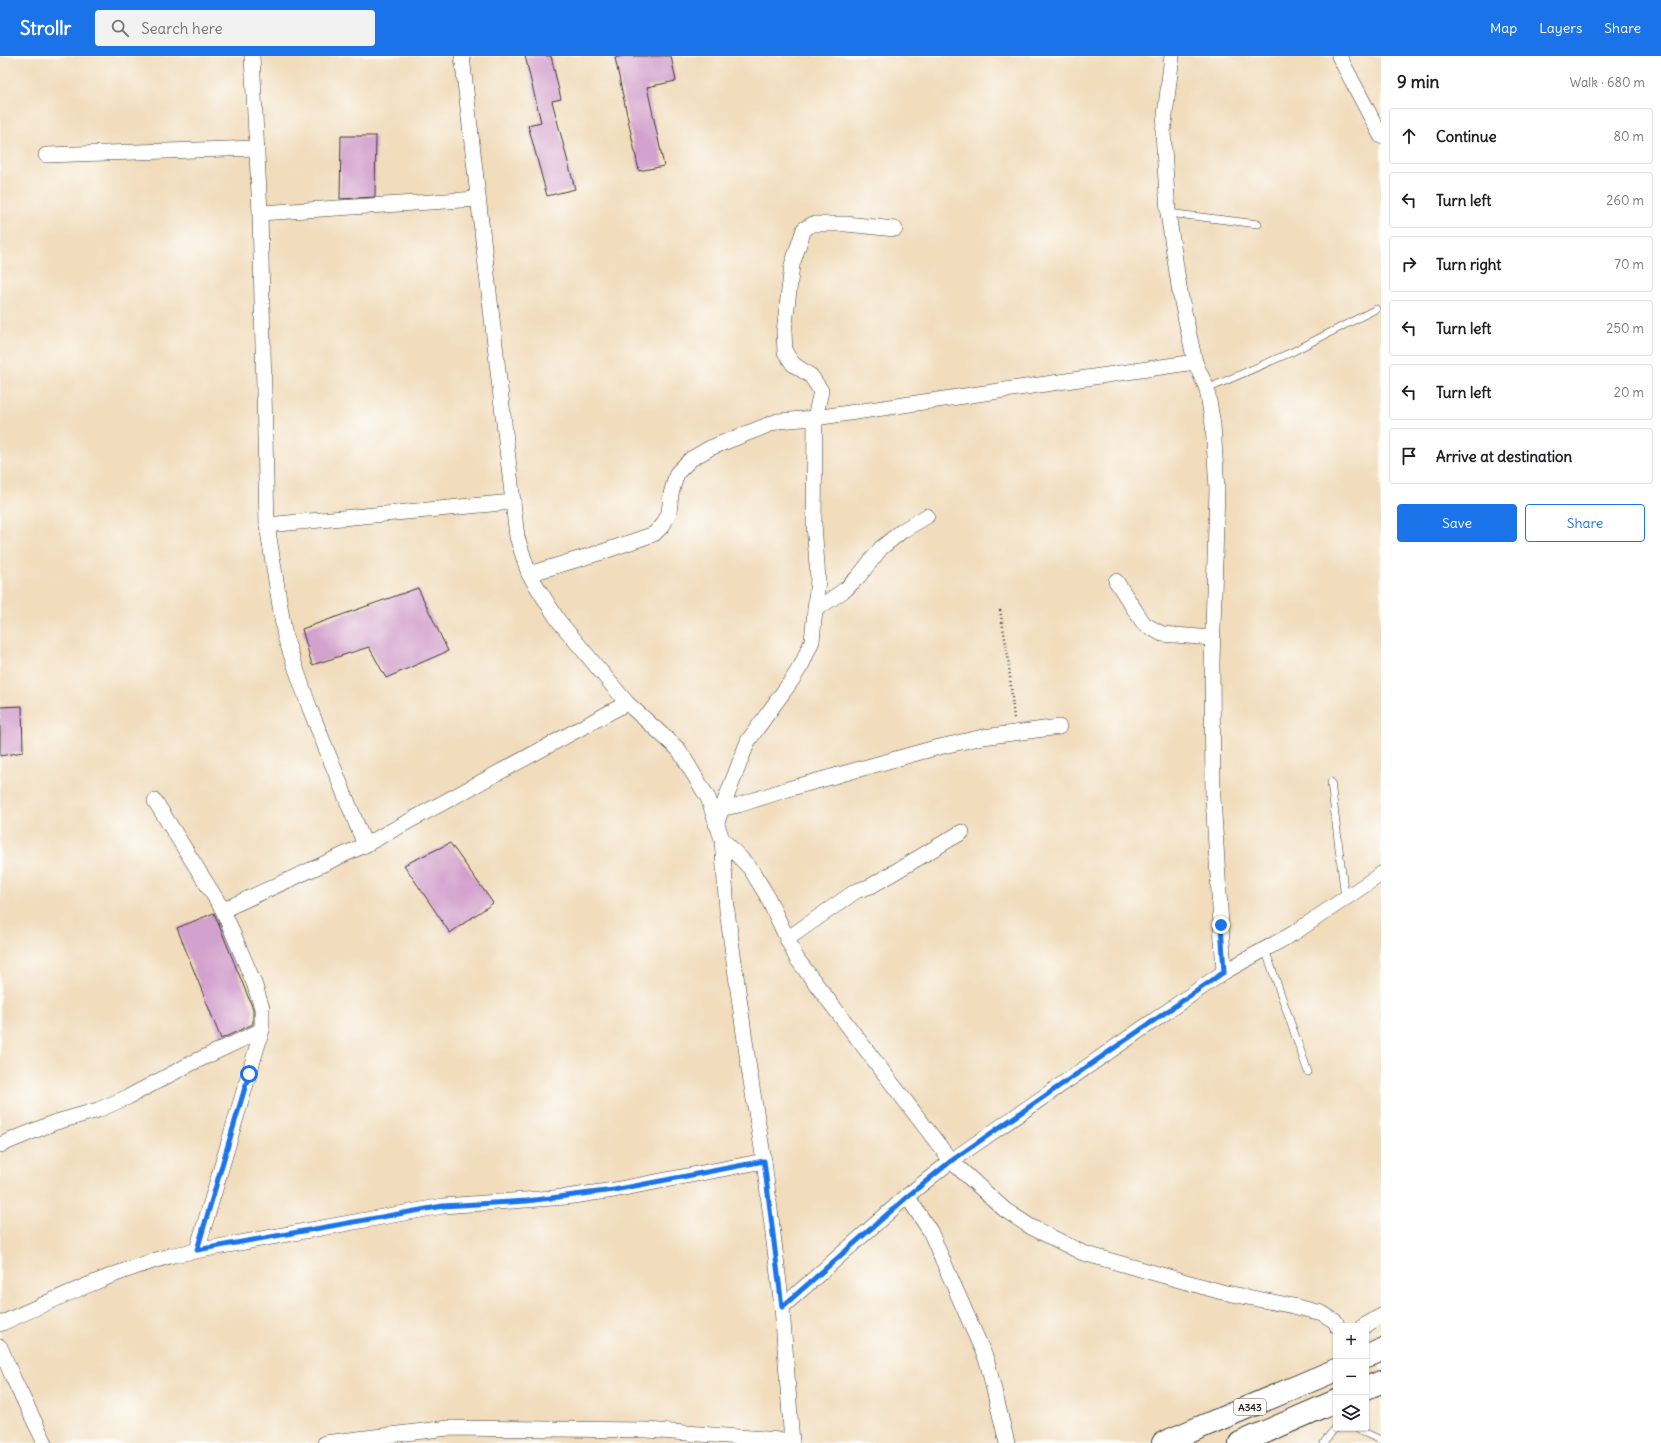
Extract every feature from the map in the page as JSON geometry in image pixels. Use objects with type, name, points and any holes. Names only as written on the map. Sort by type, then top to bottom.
[{"type":"highway","points":[[1369,1356],[1381,1350]]},
{"type":"highway","name":"A343","points":[[1163,1443],[1333,1371]]},
{"type":"highway","points":[[1369,1387],[1381,1382]]},
{"type":"highway","name":"A343","points":[[1240,1443],[1333,1404]]},
{"type":"street","points":[[252,56],[260,213],[267,525],[285,637],[310,709],[365,845]]},
{"type":"street","points":[[325,1443],[448,1428],[647,1430],[792,1442],[782,1307],[764,1161],[749,1069],[728,919],[722,839],[708,798],[679,750],[627,702],[558,620],[529,574],[517,537],[477,199],[462,56]]},
{"type":"street","points":[[1172,56],[1163,132],[1168,213],[1180,293],[1195,362],[1207,389],[1213,425],[1217,489],[1212,638],[1213,798],[1224,972]]},
{"type":"street","points":[[1339,56],[1381,136]]},
{"type":"street","points":[[46,155],[257,148]]},
{"type":"street","points":[[260,213],[477,199]]},
{"type":"street","points":[[716,824],[724,808],[748,741],[802,664],[812,640],[818,579],[814,524],[815,418],[821,391],[811,376],[793,364],[785,352],[784,332],[792,265],[804,229],[813,224],[846,224],[895,229]]},
{"type":"street","points":[[529,574],[602,552],[654,534],[663,525],[669,513],[671,494],[677,473],[691,460],[710,448],[778,421],[815,418],[1195,362]]},
{"type":"street","points":[[267,525],[513,502]]},
{"type":"street","points":[[815,610],[846,589],[881,548],[902,531],[927,516]]},
{"type":"street","points":[[1116,581],[1144,624],[1162,634],[1212,638]]},
{"type":"street","points":[[223,910],[365,845],[627,702]]},
{"type":"street","points":[[724,808],[739,805],[788,789],[935,748],[983,737],[1058,727]]},
{"type":"street","points":[[155,801],[223,910],[254,983],[262,1008],[262,1030],[197,1250]]},
{"type":"street","points":[[786,939],[856,891],[871,886],[962,832]]},
{"type":"street","points":[[722,839],[750,868],[766,894],[786,939],[797,959],[951,1161],[1005,1210],[1031,1226],[1082,1253],[1222,1292],[1322,1313],[1336,1323]]},
{"type":"street","points":[[782,1307],[908,1196],[951,1161],[1224,972],[1294,933],[1381,874]]},
{"type":"street","points":[[0,1145],[53,1123],[98,1110],[122,1100],[192,1063],[262,1030]]},
{"type":"street","points":[[0,1324],[61,1296],[142,1264],[197,1250],[443,1206],[535,1200],[614,1190],[764,1161]]},
{"type":"street","points":[[908,1196],[930,1231],[987,1361],[1008,1443]]},
{"type":"street","points":[[1369,1323],[1381,1316]]},
{"type":"street","points":[[0,1347],[14,1380],[45,1443]]},
{"type":"lane","points":[[1168,213],[1258,224]]},
{"type":"lane","points":[[1207,389],[1292,352],[1376,309]]},
{"type":"lane","points":[[1331,782],[1345,898]]},
{"type":"lane","points":[[1265,949],[1308,1072]]},
{"type":"lane","points":[[1324,1443],[1333,1430]]},
{"type":"lane","points":[[1362,1431],[1381,1440]]},
{"type":"path","points":[[1000,610],[1008,656],[1015,732]]},
{"type":"building","points":[[525,56],[551,56],[561,99],[552,101],[575,189],[547,196],[528,125],[541,122]]},
{"type":"building","points":[[623,56],[671,56],[676,81],[647,87],[664,166],[639,171],[615,58]]},
{"type":"building","points":[[341,136],[376,136],[375,197],[340,199]]},
{"type":"building","points":[[418,588],[448,651],[386,678],[369,647],[312,665],[302,629]]},
{"type":"building","points":[[22,706],[23,752],[0,756],[0,707]]},
{"type":"building","points":[[450,843],[493,903],[450,933],[404,865]]},
{"type":"building","points":[[214,913],[253,1009],[253,1024],[221,1039],[177,928]]},
{"type":"route","points":[[249,1074],[197,1250],[443,1206],[527,1201],[614,1190],[764,1161],[782,1307],[908,1196],[951,1161],[1224,972],[1221,925]]}]
